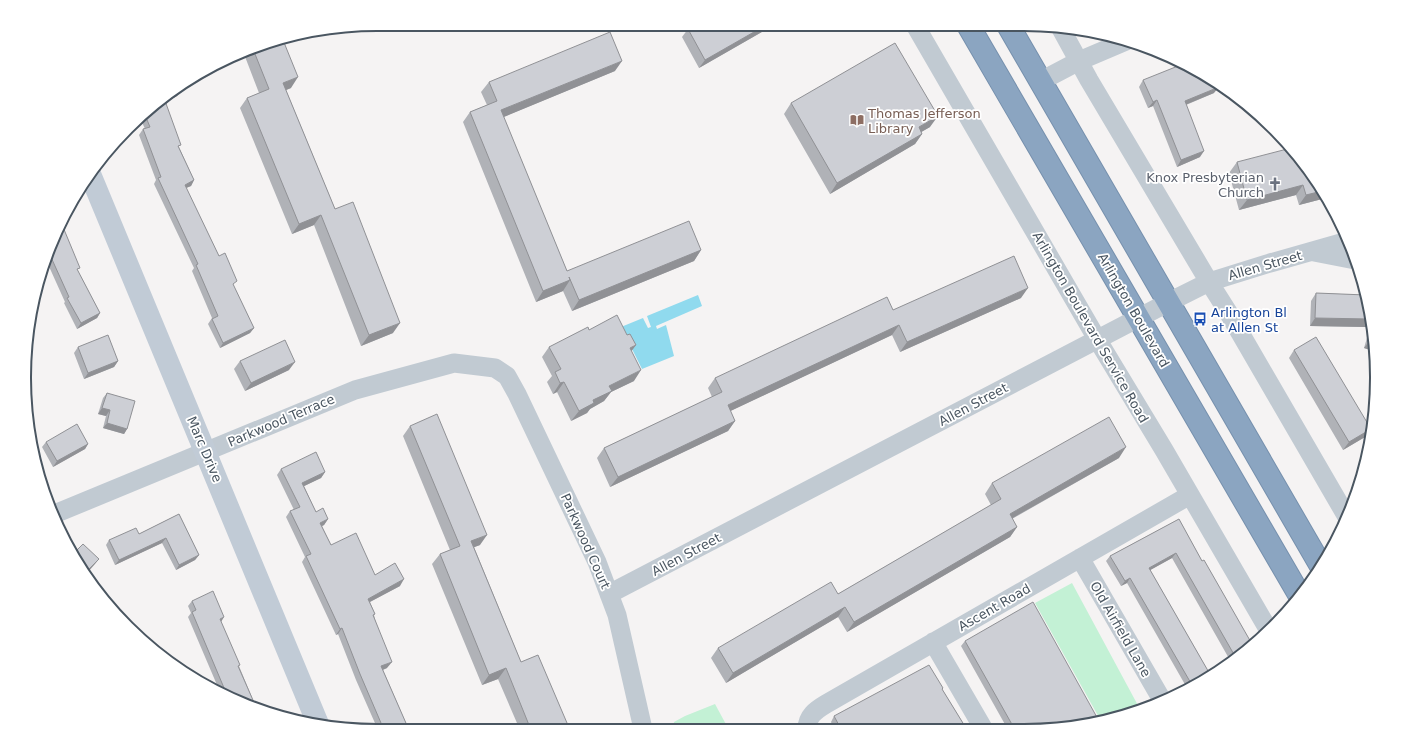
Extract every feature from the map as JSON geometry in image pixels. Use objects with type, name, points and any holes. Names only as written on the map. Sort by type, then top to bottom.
[{"type":"highway","name":"Arlington Boulevard","points":[[972,31],[1296,590]]},
{"type":"highway","points":[[1012,31],[1318,561]]},
{"type":"street","name":"Arlington Boulevard Service Road","points":[[919,31],[1097,339],[1266,626]]},
{"type":"street","points":[[1064,34],[1089,80],[1232,318],[1344,511]]},
{"type":"street","points":[[1041,81],[1079,61],[1118,44]]},
{"type":"street","name":"Marc Drive","points":[[93,180],[316,718]]},
{"type":"street","name":"Allen Street","points":[[610,594],[1209,282],[1343,243]]},
{"type":"street","points":[[1312,252],[1349,259]]},
{"type":"street","name":"Parkwood Terrace","points":[[58,512],[355,390],[454,363],[495,368]]},
{"type":"street","name":"Parkwood Court","points":[[495,368],[507,376],[517,394],[597,562],[610,594],[616,615],[642,724]]},
{"type":"street","name":"Ascent Road","points":[[807,724],[815,711],[826,704],[1190,495]]},
{"type":"street","name":"Old Airfield Lane","points":[[1080,558],[1160,696]]},
{"type":"street","points":[[933,642],[981,724]]},
{"type":"green space","points":[[1072,583],[1138,705],[1098,715],[1035,603]]},
{"type":"green space","points":[[715,704],[726,724],[674,724],[674,722]]},
{"type":"water","points":[[698,295],[702,306],[656,326],[657,329],[666,325],[674,356],[642,369],[621,327],[643,318],[648,328],[651,327],[647,316]]},
{"type":"building","points":[[689,31],[756,31],[705,60]]},
{"type":"building","points":[[610,32],[622,61],[501,110],[567,271],[689,221],[701,250],[579,300],[569,277],[570,280],[543,291],[470,112],[497,101],[489,82]]},
{"type":"building","name":"Thomas Jefferson Library","points":[[895,43],[938,116],[919,127],[922,134],[837,183],[791,103]]},
{"type":"building","points":[[285,44],[298,77],[283,83],[335,209],[353,202],[400,323],[369,335],[321,215],[299,224],[247,98],[269,89],[255,53]]},
{"type":"building","points":[[1176,67],[1215,89],[1185,101],[1204,151],[1181,160],[1157,100],[1153,102],[1143,80]]},
{"type":"building","points":[[166,104],[181,145],[178,146],[194,180],[185,185],[219,256],[225,253],[237,281],[233,284],[254,328],[223,343],[212,319],[218,316],[196,265],[198,264],[158,178],[161,177],[143,129],[150,127],[147,119]]},
{"type":"building","points":[[1285,150],[1317,192],[1306,195],[1303,185],[1247,200],[1237,162]]},
{"type":"building","points":[[64,230],[80,268],[77,269],[100,313],[81,323],[67,298],[69,297],[52,259]]},
{"type":"building","points":[[1014,256],[1028,288],[907,342],[899,325],[728,405],[735,421],[618,477],[604,448],[722,392],[715,378],[887,297],[893,310]]},
{"type":"building","points":[[1316,293],[1360,295],[1365,319],[1315,318]]},
{"type":"building","points":[[617,315],[627,335],[630,334],[636,345],[630,348],[641,370],[609,386],[612,391],[593,400],[594,403],[579,411],[564,382],[560,383],[555,372],[561,369],[549,347],[588,327],[589,330]]},
{"type":"building","points":[[108,335],[118,361],[88,373],[78,347]]},
{"type":"building","points":[[1316,337],[1367,422],[1365,432],[1349,442],[1294,350]]},
{"type":"building","points":[[285,340],[295,362],[251,383],[240,361]]},
{"type":"building","points":[[107,393],[135,401],[127,429],[107,423],[110,410],[102,408]]},
{"type":"building","points":[[437,414],[487,535],[471,541],[521,662],[538,655],[567,724],[529,724],[506,668],[489,675],[440,554],[460,546],[410,426]]},
{"type":"building","points":[[1109,417],[1126,447],[1010,514],[1017,527],[854,622],[845,607],[733,673],[718,648],[831,582],[838,594],[1001,499],[992,483]]},
{"type":"building","points":[[77,424],[88,444],[57,461],[46,442]]},
{"type":"building","points":[[316,452],[325,472],[302,483],[316,512],[323,508],[328,519],[320,523],[331,545],[356,533],[375,575],[395,563],[404,579],[368,599],[375,614],[373,615],[392,662],[381,666],[406,724],[381,724],[342,628],[340,629],[306,556],[311,554],[290,511],[300,507],[281,469]]},
{"type":"building","points":[[179,514],[199,555],[179,565],[166,538],[119,560],[109,540],[136,528],[139,534]]},
{"type":"building","points":[[1179,519],[1202,561],[1204,560],[1250,640],[1233,653],[1176,553],[1149,568],[1208,671],[1190,682],[1130,578],[1125,581],[1110,556]]},
{"type":"building","points":[[83,544],[99,559],[89,569],[77,550]]},
{"type":"building","points":[[213,591],[224,617],[220,619],[253,701],[224,688],[192,612],[196,610],[192,601]]},
{"type":"building","points":[[1033,602],[1096,716],[1069,721],[1012,724],[965,641]]},
{"type":"building","points":[[929,665],[964,724],[838,724],[834,716]]},
{"type":"place","name":"Thomas Jefferson Library","points":[[857,120]]},
{"type":"place","name":"Knox Presbyterian Church","points":[[1275,184]]},
{"type":"place","name":"Arlington Bl at Allen St","points":[[1200,319]]}]
